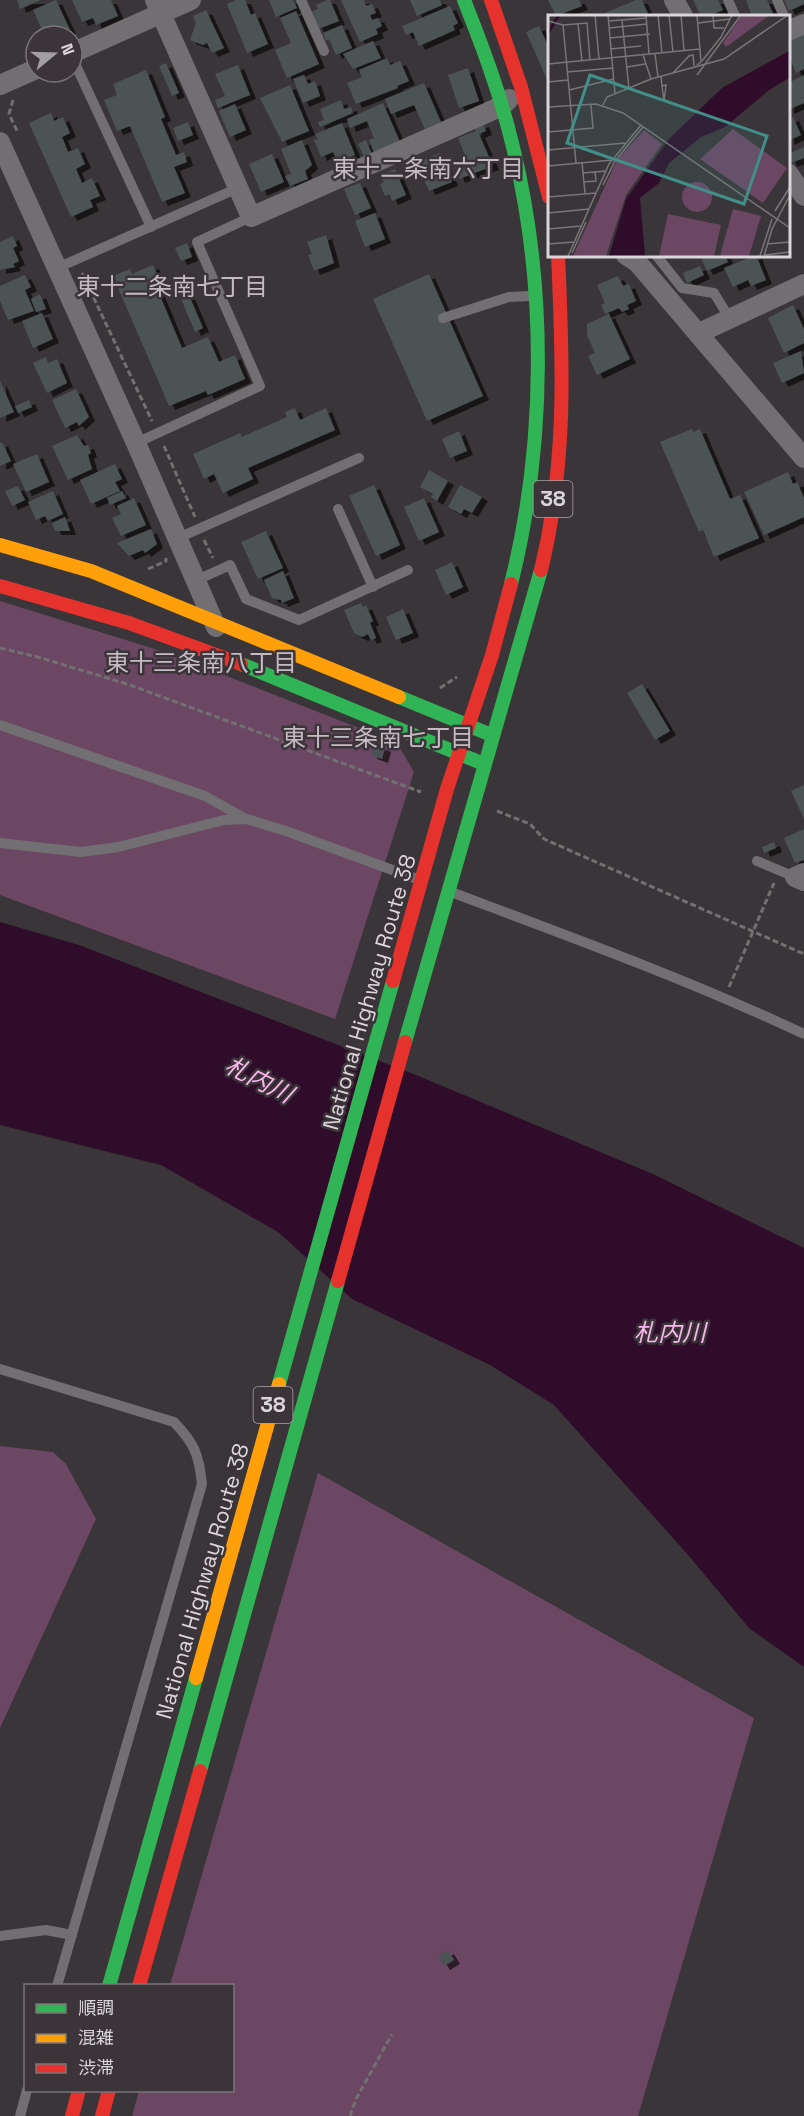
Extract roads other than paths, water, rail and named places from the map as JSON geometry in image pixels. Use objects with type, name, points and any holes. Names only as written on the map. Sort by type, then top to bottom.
[{"type":"main road","name":"National Highway Route 38","points":[[110,1984],[438,825],[492,655],[514,572],[535,427],[537,343],[534,296],[540,248],[502,106],[464,0]]},
{"type":"main road","points":[[490,0],[521,87],[548,193]]},
{"type":"main road","name":"38","points":[[140,1984],[466,834],[484,763],[517,662],[540,576],[555,490],[563,419],[558,256]]},
{"type":"main road","points":[[0,545],[91,571],[493,736]]},
{"type":"main road","points":[[0,586],[129,623],[222,656],[484,763]]},
{"type":"main road","points":[[72,2116],[79,2092]]},
{"type":"main road","points":[[102,2116],[109,2092]]},
{"type":"street","points":[[84,48],[158,7],[191,0]]},
{"type":"street","points":[[674,0],[682,15]]},
{"type":"street","points":[[158,7],[251,218],[502,106],[521,87]]},
{"type":"street","points":[[3,84],[24,74]]},
{"type":"street","points":[[0,142],[136,443],[173,544],[197,580],[214,620],[222,656]]},
{"type":"street","points":[[789,174],[804,196]]},
{"type":"street","points":[[628,256],[637,262],[804,458]]},
{"type":"street","points":[[699,333],[804,284]]},
{"type":"lane","points":[[301,0],[324,51]]},
{"type":"lane","points":[[728,0],[735,15]]},
{"type":"lane","points":[[777,0],[785,15]]},
{"type":"lane","points":[[84,81],[151,227]]},
{"type":"lane","points":[[57,268],[238,188]]},
{"type":"lane","points":[[136,443],[260,386],[197,242],[251,218]]},
{"type":"lane","points":[[657,256],[682,288],[714,293],[730,319]]},
{"type":"lane","points":[[443,318],[509,297],[534,296]]},
{"type":"lane","points":[[173,544],[199,528],[359,458]]},
{"type":"lane","points":[[338,509],[373,586]]},
{"type":"lane","points":[[197,580],[230,565],[246,599],[299,620],[408,570]]},
{"type":"lane","points":[[0,726],[205,796],[247,819],[286,831],[622,955],[725,997],[804,1034]]},
{"type":"lane","points":[[0,843],[81,852],[117,847],[224,820],[247,819]]},
{"type":"lane","points":[[757,861],[796,875]]},
{"type":"lane","points":[[0,1370],[174,1422],[190,1439],[200,1459],[202,1484],[58,1984]]},
{"type":"lane","points":[[0,1936],[46,1930],[72,1935]]},
{"type":"lane","points":[[20,2116],[27,2092]]},
{"type":"water","name":"札内川","points":[[0,922],[79,945],[416,1075],[653,1174],[804,1248],[804,1667],[749,1628],[689,1556],[554,1405],[490,1365],[352,1299],[278,1232],[161,1165],[0,1125]]},
{"type":"district","name":"東十二条南六丁目","points":[[428,169]]},
{"type":"district","name":"東十二条南七丁目","points":[[172,287]]},
{"type":"district","name":"東十三条南八丁目","points":[[201,663]]},
{"type":"district","name":"東十三条南七丁目","points":[[378,738]]}]
